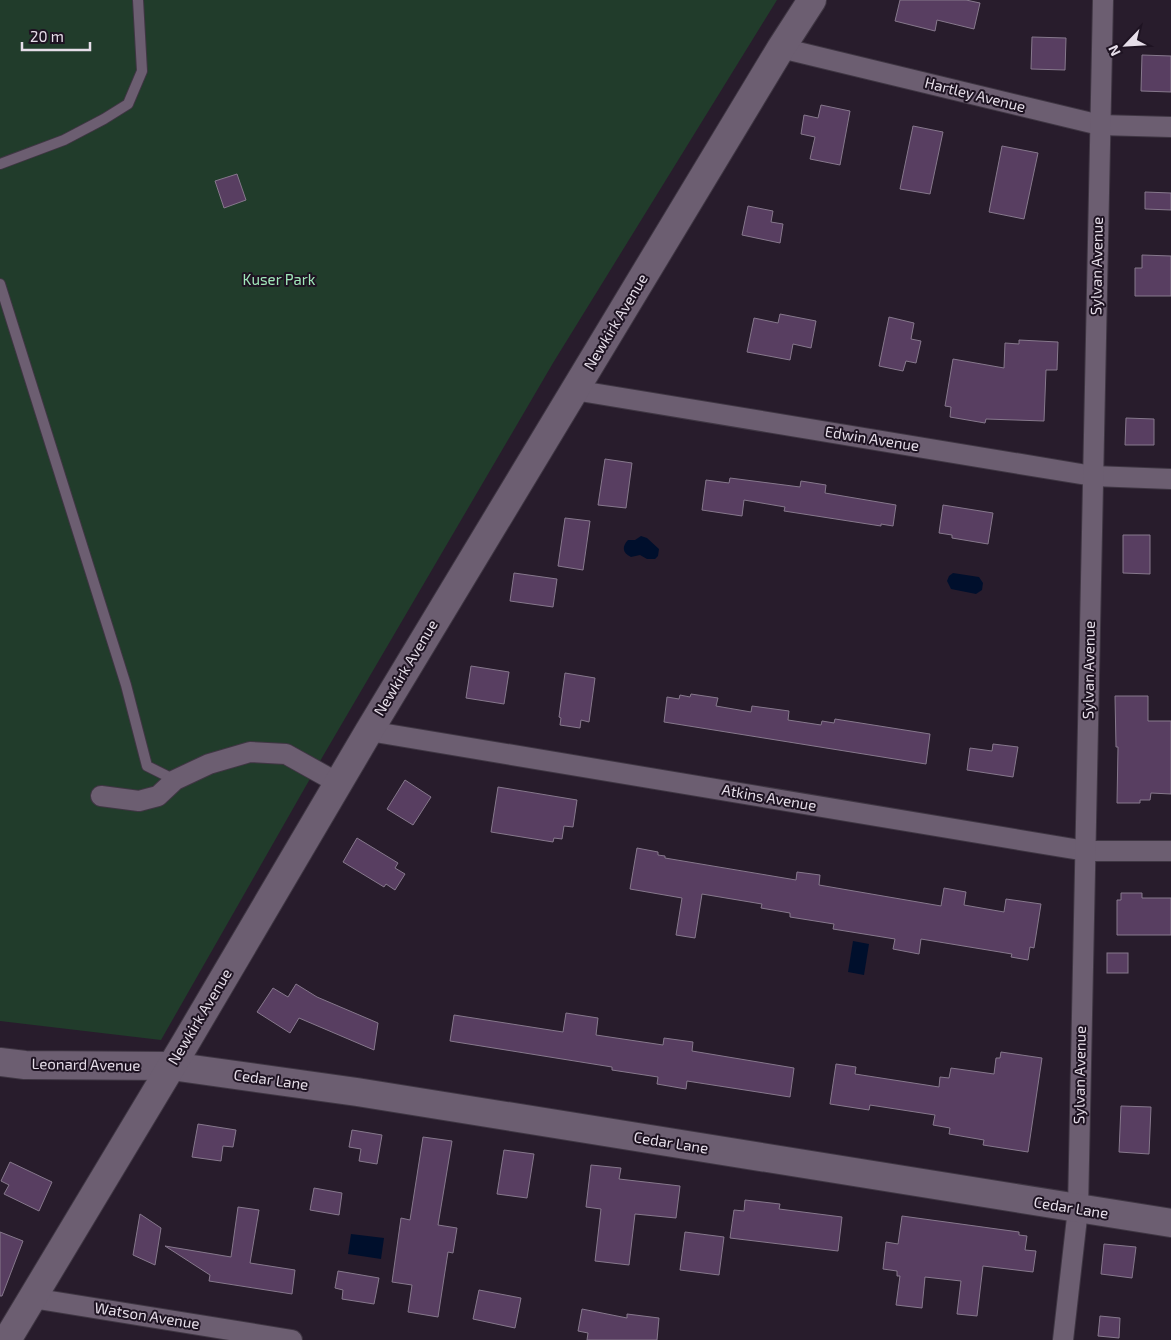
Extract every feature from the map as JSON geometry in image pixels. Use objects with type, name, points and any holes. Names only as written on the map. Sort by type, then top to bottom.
[{"type":"street","name":"Newkirk Avenue","points":[[6,1340],[574,390],[812,0]]},
{"type":"street","name":"Sylvan Avenue","points":[[1063,1340],[1078,1209],[1103,0]]},
{"type":"street","name":"Hartley Avenue","points":[[782,48],[1100,126],[1171,127]]},
{"type":"street","name":"Edwin Avenue","points":[[574,390],[1093,476],[1171,479]]},
{"type":"street","name":"Atkins Avenue","points":[[369,731],[1086,851],[1171,851]]},
{"type":"street","points":[[101,796],[139,801],[158,796],[175,780],[209,764],[250,752],[286,754],[338,783]]},
{"type":"street","name":"Leonard Avenue","points":[[0,1062],[25,1065],[171,1066]]},
{"type":"street","name":"Cedar Lane","points":[[171,1066],[366,1094],[1171,1223]]},
{"type":"street","name":"Watson Avenue","points":[[32,1298],[292,1340]]},
{"type":"lane","points":[[0,164],[64,140],[128,104],[142,71],[138,0]]},
{"type":"lane","points":[[0,284],[126,685],[147,766],[175,780]]},
{"type":"green space","name":"Kuser Park","points":[[0,0],[777,0],[553,363],[323,756],[161,1040],[0,1021]]},
{"type":"water","points":[[641,536],[647,538],[659,549],[658,556],[655,559],[647,559],[640,555],[631,557],[625,551],[624,547],[628,540],[635,540]]},
{"type":"water","points":[[953,573],[979,577],[983,583],[982,590],[976,594],[951,589],[947,581]]},
{"type":"water","points":[[853,941],[869,944],[864,975],[848,972]]},
{"type":"water","points":[[351,1234],[384,1238],[381,1259],[348,1254]]},
{"type":"building","points":[[900,0],[966,0],[980,3],[974,29],[937,20],[935,31],[895,21]]},
{"type":"building","points":[[1032,37],[1066,38],[1065,70],[1031,69]]},
{"type":"building","points":[[1142,55],[1171,56],[1171,92],[1141,91]]},
{"type":"building","points":[[821,105],[850,111],[840,165],[810,159],[815,137],[801,134],[804,115],[818,118]]},
{"type":"building","points":[[913,126],[943,132],[930,194],[900,189]]},
{"type":"building","points":[[1002,146],[1038,153],[1024,219],[989,212]]},
{"type":"building","points":[[237,174],[246,200],[224,208],[215,181]]},
{"type":"building","points":[[1145,192],[1171,193],[1171,210],[1145,209]]},
{"type":"building","points":[[748,206],[773,211],[771,222],[783,224],[780,243],[742,235]]},
{"type":"building","points":[[1142,255],[1171,256],[1171,296],[1135,296],[1135,268],[1142,268]]},
{"type":"building","points":[[780,314],[816,321],[811,348],[793,344],[790,360],[747,352],[754,318],[778,323]]},
{"type":"building","points":[[889,317],[914,323],[911,339],[921,341],[916,363],[906,361],[903,371],[879,366]]},
{"type":"building","points":[[1019,340],[1058,342],[1057,370],[1046,370],[1044,421],[986,419],[985,423],[950,417],[951,407],[945,406],[953,359],[1004,368],[1005,343],[1019,344]]},
{"type":"building","points":[[1126,418],[1154,419],[1154,445],[1125,445]]},
{"type":"building","points":[[605,459],[632,463],[626,508],[598,505]]},
{"type":"building","points":[[730,478],[800,487],[801,481],[826,485],[825,493],[896,505],[893,526],[881,524],[881,526],[784,511],[785,507],[744,500],[742,516],[702,510],[706,480],[729,483]]},
{"type":"building","points":[[943,505],[993,513],[988,544],[952,538],[952,535],[939,533]]},
{"type":"building","points":[[565,518],[590,521],[583,570],[558,566]]},
{"type":"building","points":[[1123,535],[1150,535],[1150,574],[1123,573]]},
{"type":"building","points":[[514,573],[557,579],[553,607],[510,601]]},
{"type":"building","points":[[471,666],[509,672],[504,704],[466,698]]},
{"type":"building","points":[[565,673],[595,678],[589,722],[581,720],[580,728],[560,725],[561,718],[559,717]]},
{"type":"building","points":[[691,694],[718,698],[716,706],[751,712],[752,706],[789,711],[788,720],[821,725],[822,721],[834,723],[835,719],[930,734],[926,764],[664,722],[667,697],[679,699],[680,695],[690,697]]},
{"type":"building","points":[[1115,696],[1148,696],[1148,721],[1171,721],[1171,794],[1151,793],[1150,800],[1140,800],[1140,803],[1117,803],[1118,747],[1116,747]]},
{"type":"building","points":[[993,744],[1018,747],[1013,777],[967,770],[970,748],[992,751]]},
{"type":"building","points":[[405,780],[431,797],[413,825],[387,809]]},
{"type":"building","points":[[498,787],[577,800],[573,827],[564,826],[562,839],[554,838],[553,842],[491,832]]},
{"type":"building","points":[[357,838],[398,863],[395,868],[405,874],[395,890],[386,884],[384,887],[343,862]]},
{"type":"building","points":[[637,848],[658,852],[658,855],[665,856],[665,858],[796,880],[797,872],[820,875],[819,885],[941,906],[944,888],[966,892],[964,905],[1004,912],[1006,899],[1041,904],[1034,948],[1030,947],[1028,960],[1011,957],[1012,954],[921,939],[919,954],[893,949],[895,939],[833,929],[834,924],[790,917],[790,913],[761,908],[762,904],[702,894],[695,938],[676,935],[682,898],[630,889]]},
{"type":"building","points":[[1121,893],[1142,893],[1142,898],[1171,898],[1171,935],[1117,935],[1117,900],[1121,900]]},
{"type":"building","points":[[1107,953],[1128,953],[1128,973],[1107,973]]},
{"type":"building","points":[[296,984],[317,997],[378,1023],[374,1050],[299,1018],[290,1033],[257,1012],[273,988],[288,997]]},
{"type":"building","points":[[566,1013],[598,1018],[596,1035],[663,1045],[664,1038],[693,1042],[692,1051],[794,1068],[790,1097],[687,1081],[686,1089],[657,1084],[658,1077],[612,1070],[612,1067],[450,1041],[454,1015],[563,1032]]},
{"type":"building","points":[[1001,1052],[1042,1058],[1028,1152],[983,1145],[984,1140],[949,1134],[950,1128],[933,1125],[935,1115],[870,1105],[869,1110],[830,1104],[836,1064],[856,1067],[855,1074],[939,1087],[940,1077],[949,1078],[951,1068],[994,1074],[996,1058],[1000,1058]]},
{"type":"building","points":[[1121,1106],[1151,1107],[1149,1154],[1119,1152]]},
{"type":"building","points":[[198,1124],[236,1130],[233,1147],[223,1146],[221,1161],[192,1157]]},
{"type":"building","points":[[352,1130],[382,1135],[377,1164],[359,1161],[361,1149],[349,1147]]},
{"type":"building","points":[[423,1137],[452,1141],[438,1225],[457,1228],[453,1253],[448,1252],[438,1317],[408,1312],[412,1285],[392,1282],[401,1218],[410,1220]]},
{"type":"building","points":[[504,1150],[534,1154],[527,1198],[497,1194]]},
{"type":"building","points":[[10,1162],[52,1182],[39,1211],[4,1194],[9,1185],[1,1181]]},
{"type":"building","points":[[591,1165],[621,1168],[619,1179],[680,1186],[676,1218],[635,1214],[629,1265],[595,1261],[601,1209],[586,1207]]},
{"type":"building","points":[[314,1188],[342,1193],[339,1215],[310,1210]]},
{"type":"building","points":[[745,1200],[780,1204],[779,1209],[842,1217],[838,1251],[730,1238],[734,1210],[744,1211]]},
{"type":"building","points":[[238,1207],[259,1210],[250,1263],[295,1270],[292,1294],[209,1281],[210,1275],[165,1246],[231,1257]]},
{"type":"building","points":[[140,1214],[161,1228],[155,1265],[133,1255]]},
{"type":"building","points":[[902,1216],[1019,1232],[1019,1235],[1027,1236],[1025,1250],[1036,1251],[1033,1272],[983,1266],[977,1316],[957,1314],[961,1281],[925,1277],[922,1308],[896,1305],[900,1276],[897,1276],[897,1271],[883,1269],[886,1242],[898,1244]]},
{"type":"building","points":[[0,1232],[23,1241],[2,1296],[0,1296]]},
{"type":"building","points":[[685,1232],[724,1237],[719,1275],[680,1270]]},
{"type":"building","points":[[1104,1244],[1136,1247],[1132,1278],[1101,1274]]},
{"type":"building","points":[[338,1271],[379,1278],[374,1304],[342,1299],[343,1290],[335,1288]]},
{"type":"building","points":[[479,1290],[521,1298],[515,1328],[473,1319]]},
{"type":"building","points":[[582,1309],[627,1318],[627,1314],[659,1318],[657,1340],[587,1340],[588,1333],[578,1331]]},
{"type":"building","points":[[1100,1316],[1120,1318],[1119,1338],[1098,1336]]}]
